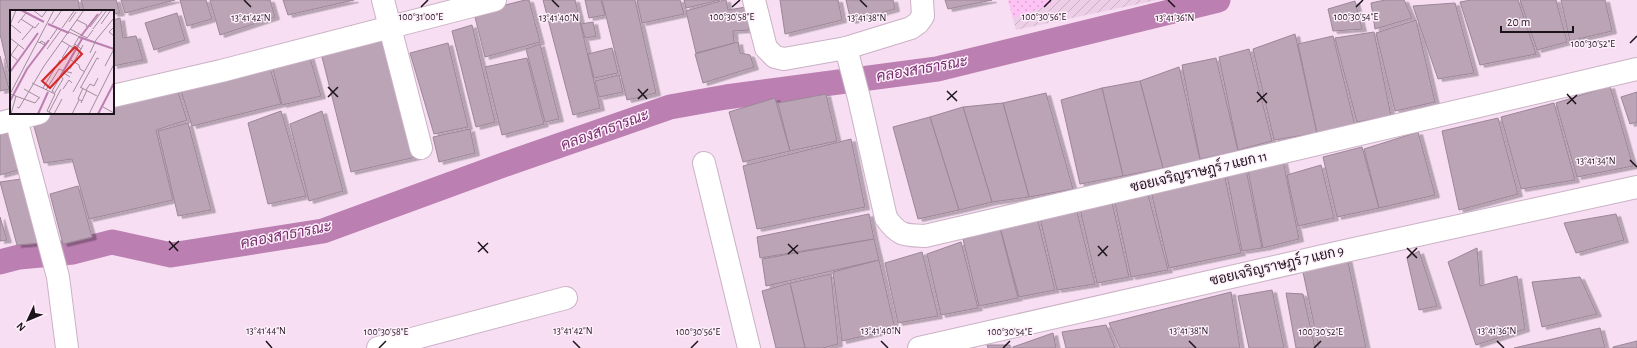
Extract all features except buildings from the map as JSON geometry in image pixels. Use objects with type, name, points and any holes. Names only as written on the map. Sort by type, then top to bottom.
[{"type":"street","points":[[383,0],[422,148]]},
{"type":"street","points":[[114,96],[221,71],[495,0]]},
{"type":"street","points":[[754,0],[766,48],[775,57],[784,59],[848,55],[911,28],[918,23],[923,16],[922,0]]},
{"type":"street","name":"ซอยเจริญราษฎร์ 7 แยก 11","points":[[848,55],[886,218],[896,231],[908,236],[925,236],[1637,69]]},
{"type":"street","points":[[35,114],[8,121],[50,241],[58,277],[67,348]]},
{"type":"street","points":[[704,163],[749,348]]},
{"type":"street","name":"ซอยเจริญราษฎร์ 7 แยก 9","points":[[918,348],[1345,251],[1637,187]]},
{"type":"street","points":[[378,348],[566,298]]},
{"type":"shaded area","points":[[1008,0],[1157,0],[1016,30]]},
{"type":"shaded area","points":[[1008,0],[1052,0],[1053,4],[1013,18]]},
{"type":"waterway","name":"คลองสาธารณะ","points":[[0,262],[19,257],[73,252],[112,242],[171,255],[323,231],[506,164],[670,107],[726,97],[937,69],[1218,0]]}]
